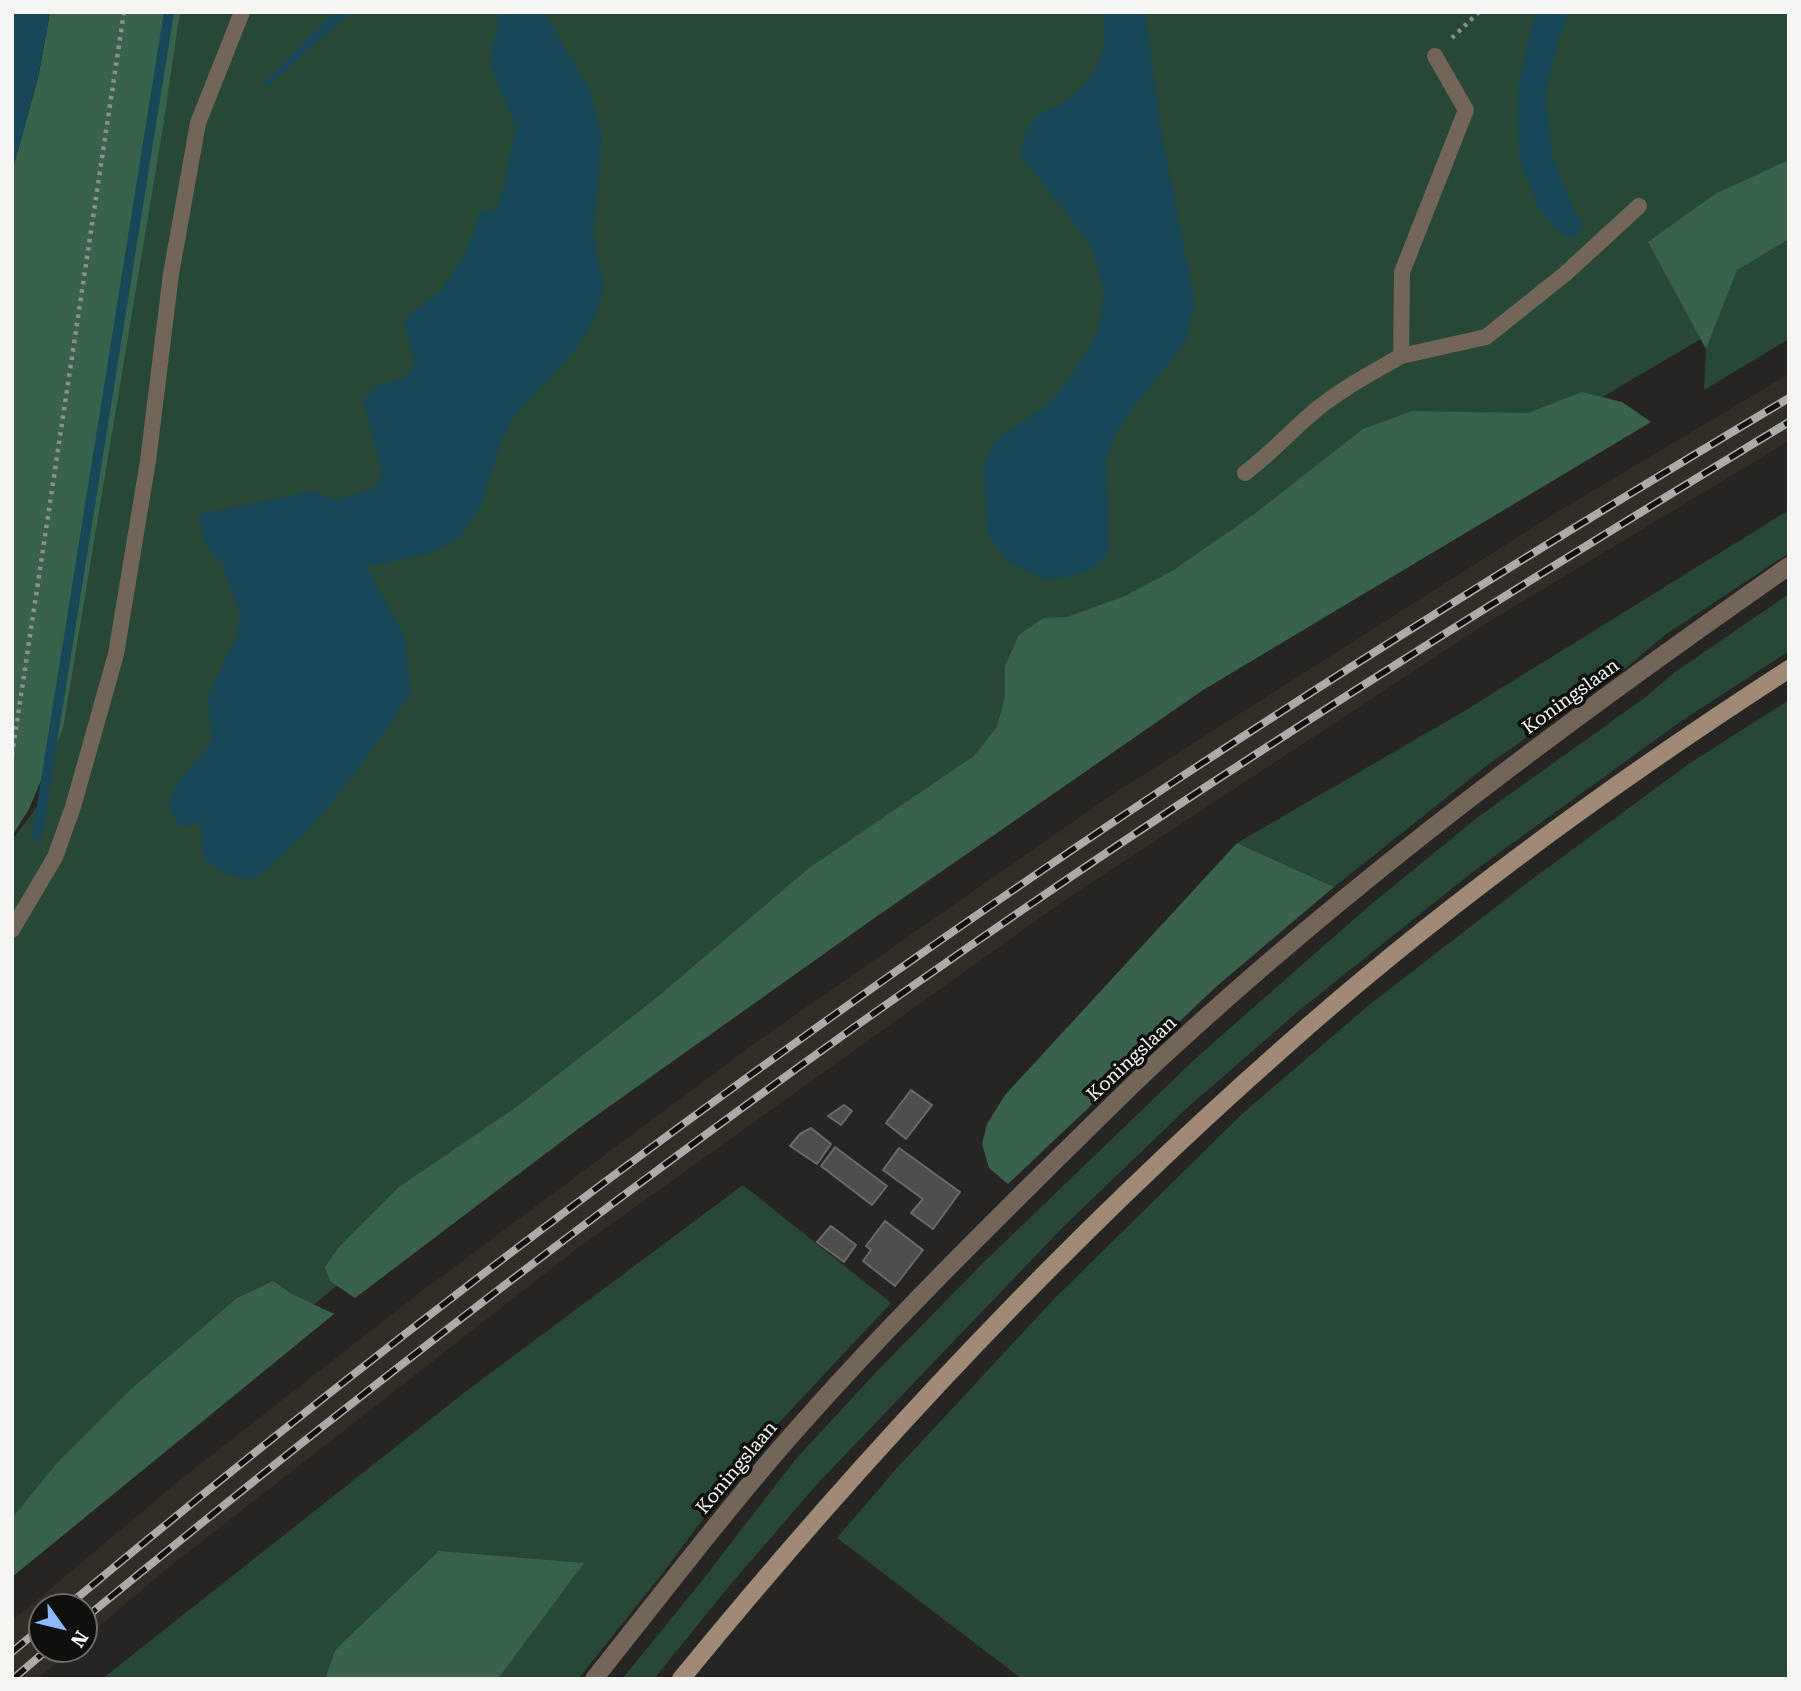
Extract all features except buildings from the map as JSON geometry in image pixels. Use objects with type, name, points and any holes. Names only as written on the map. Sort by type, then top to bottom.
[{"type":"main road","points":[[681,1679],[897,1428],[1025,1294],[1159,1162],[1282,1049],[1505,866],[1622,781],[1789,668]]},
{"type":"street","name":"Koningslaan","points":[[594,1679],[710,1533],[813,1410],[995,1220],[1160,1059],[1265,966],[1404,850],[1550,737],[1789,566]]},
{"type":"lane","points":[[12,930],[55,857],[73,807],[116,654],[148,461],[171,274],[198,123],[242,12]]},
{"type":"lane","points":[[1401,356],[1402,272],[1466,110],[1435,56]]},
{"type":"lane","points":[[1245,472],[1269,455],[1310,415],[1343,390],[1401,356],[1486,337],[1565,274],[1639,206]]},
{"type":"path","points":[[12,755],[124,12]]},
{"type":"path","points":[[1435,56],[1479,12]]},
{"type":"shaded area","points":[[1789,374],[1789,441],[1490,621],[1062,902],[574,1251],[168,1568],[98,1627],[98,1593],[45,1593],[186,1475],[418,1294],[755,1043],[1107,798],[1557,512]]},
{"type":"shaded area","points":[[28,1608],[28,1663],[56,1663],[37,1679],[12,1679],[12,1621]]},
{"type":"green space","points":[[50,12],[180,12],[63,728],[29,809],[12,836],[12,172],[38,78]]},
{"type":"green space","points":[[173,12],[1789,12],[1789,339],[1704,390],[1706,349],[1711,333],[1201,633],[561,1099],[12,1556],[12,840],[39,804]]},
{"type":"green space","points":[[1789,160],[1789,239],[1737,270],[1706,349],[1648,242],[1715,194]]},
{"type":"green space","points":[[1582,392],[1622,402],[1651,422],[1203,690],[873,919],[586,1123],[355,1298],[330,1281],[325,1267],[339,1247],[399,1187],[515,1108],[655,999],[809,868],[974,756],[997,727],[1005,696],[1005,666],[1019,635],[1043,618],[1067,617],[1125,596],[1172,571],[1253,515],[1363,429],[1412,411],[1528,413]]},
{"type":"green space","points":[[1789,510],[1789,553],[1665,635],[1621,672],[1490,763],[1334,887],[1237,843],[1461,713]]},
{"type":"green space","points":[[1789,594],[1789,651],[1680,722],[1474,871],[1301,1009],[1187,1108],[1064,1226],[819,1482],[654,1679],[622,1679],[795,1460],[878,1370],[983,1263],[1196,1058],[1369,906],[1478,817],[1647,696],[1675,672]]},
{"type":"green space","points":[[1789,700],[1789,1679],[1022,1679],[837,1538],[897,1468],[1055,1298],[1242,1114],[1369,1005],[1523,886],[1690,763]]},
{"type":"green space","points":[[1237,843],[1334,887],[1218,985],[1008,1184],[989,1168],[982,1144],[987,1124],[1005,1095]]},
{"type":"green space","points":[[743,1185],[891,1303],[759,1444],[662,1574],[578,1679],[498,1679],[583,1564],[335,1649],[325,1679],[102,1679],[465,1392]]},
{"type":"green space","points":[[273,1281],[290,1293],[334,1314],[12,1577],[12,1518],[57,1463],[130,1390],[237,1298]]},
{"type":"green space","points":[[439,1551],[584,1563],[498,1679],[325,1679],[335,1650]]},
{"type":"water","points":[[12,12],[50,12],[38,78],[12,172]]},
{"type":"water","points":[[334,12],[351,12],[270,84],[261,86]]},
{"type":"water","points":[[496,12],[544,12],[590,91],[602,139],[593,235],[604,289],[593,324],[565,362],[517,412],[502,438],[481,505],[461,536],[434,552],[366,565],[404,636],[411,693],[340,793],[277,860],[253,880],[220,871],[204,860],[200,821],[189,827],[177,824],[169,805],[177,784],[213,740],[207,698],[236,637],[240,614],[223,566],[205,544],[198,515],[314,491],[334,500],[375,488],[382,471],[363,401],[374,386],[404,379],[415,365],[404,320],[441,290],[467,252],[480,212],[498,210],[516,129],[490,62],[499,18]]},
{"type":"water","points":[[1103,12],[1145,12],[1162,136],[1195,302],[1186,340],[1117,430],[1106,459],[1109,554],[1095,567],[1067,577],[1045,580],[1006,560],[988,534],[983,464],[996,440],[1047,405],[1073,374],[1098,332],[1104,294],[1092,246],[1020,155],[1032,121],[1070,98],[1096,67],[1104,42]]},
{"type":"water","points":[[1535,12],[1568,12],[1545,96],[1552,154],[1571,204],[1583,225],[1577,237],[1564,236],[1539,209],[1519,157],[1518,90]]},
{"type":"waterway","points":[[37,836],[169,12]]},
{"type":"railway","points":[[83,1593],[472,1282],[892,974],[1178,779],[1329,681],[1789,398]]},
{"type":"railway","points":[[98,1608],[314,1433],[548,1252],[666,1163],[906,990],[1121,843],[1310,719],[1789,422]]},
{"type":"railway","points":[[12,1652],[28,1639]]},
{"type":"railway","points":[[13,1679],[32,1663]]}]
